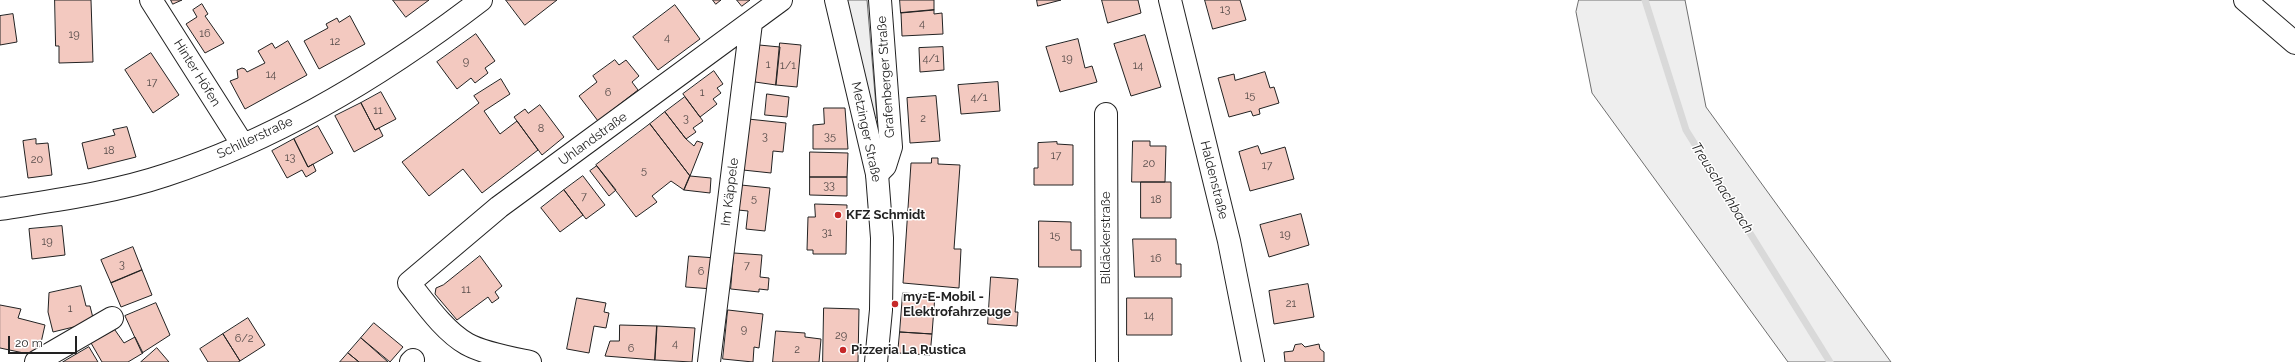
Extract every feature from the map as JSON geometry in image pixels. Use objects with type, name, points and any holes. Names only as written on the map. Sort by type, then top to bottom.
[{"type":"street","name":"Hinter Höfen","points":[[151,0],[243,145]]},
{"type":"street","name":"Schillerstraße","points":[[0,209],[104,192],[166,175],[243,145],[318,108],[365,80],[415,48],[481,0]]},
{"type":"street","name":"Uhlandstraße","points":[[530,362],[505,357],[467,344],[438,319],[409,283],[499,207],[781,0]]},
{"type":"street","name":"Metzinger Straße","points":[[836,0],[877,174],[882,245],[881,310],[876,362]]},
{"type":"street","name":"Grafenberger Straße","points":[[877,174],[885,166],[892,147],[880,0]]},
{"type":"street","name":"Haldenstraße","points":[[1170,0],[1229,241],[1253,362]]},
{"type":"street","points":[[2245,0],[2295,43]]},
{"type":"street","name":"Im Käppele","points":[[709,362],[751,23]]},
{"type":"street","name":"Bildäckerstraße","points":[[1106,114],[1106,362]]},
{"type":"street","points":[[36,362],[112,318]]},
{"type":"shaded area","points":[[843,0],[867,0],[877,118],[872,118]]},
{"type":"shaded area","points":[[1579,0],[1685,0],[1706,107],[1891,362],[1788,362],[1592,93],[1576,12]]},
{"type":"building","points":[[55,0],[91,0],[93,62],[59,63],[59,46],[56,46]]},
{"type":"building","points":[[171,0],[182,0],[173,4]]},
{"type":"building","points":[[393,0],[429,0],[406,17]]},
{"type":"building","points":[[506,0],[557,0],[525,25]]},
{"type":"building","points":[[713,0],[721,0],[716,4]]},
{"type":"building","points":[[737,0],[750,0],[742,6]]},
{"type":"building","points":[[900,0],[934,0],[934,10],[901,13]]},
{"type":"building","points":[[1037,0],[1061,0],[1038,6]]},
{"type":"building","points":[[1102,0],[1138,0],[1141,13],[1108,23]]},
{"type":"building","points":[[1205,0],[1240,0],[1246,20],[1213,29]]},
{"type":"building","points":[[202,4],[208,14],[205,16],[224,43],[205,53],[186,24],[197,17],[193,10]]},
{"type":"building","points":[[675,5],[700,39],[658,70],[633,37]]},
{"type":"building","points":[[934,10],[934,14],[942,13],[943,34],[902,36],[901,13]]},
{"type":"building","points":[[13,14],[17,42],[0,45],[0,16]]},
{"type":"building","points":[[350,16],[365,44],[319,69],[304,41],[328,28],[326,24],[337,18],[339,22]]},
{"type":"building","points":[[476,34],[495,61],[485,68],[488,73],[475,83],[471,78],[457,89],[437,62]]},
{"type":"building","points":[[1145,35],[1161,87],[1131,96],[1114,44]]},
{"type":"building","points":[[1078,39],[1085,68],[1092,66],[1097,82],[1060,92],[1046,47]]},
{"type":"building","points":[[288,41],[307,75],[245,109],[230,81],[238,78],[237,70],[242,68],[247,72],[265,63],[258,51],[272,43],[275,48]]},
{"type":"building","points":[[780,43],[801,45],[797,87],[776,85]]},
{"type":"building","points":[[759,45],[780,47],[776,85],[755,82]]},
{"type":"building","points":[[943,47],[944,70],[920,72],[919,48]]},
{"type":"building","points":[[151,53],[179,95],[153,113],[125,70]]},
{"type":"building","points":[[615,60],[619,65],[626,60],[639,76],[632,82],[638,90],[598,121],[579,96],[597,82],[593,76]]},
{"type":"building","points":[[714,71],[723,84],[717,88],[721,93],[713,99],[717,104],[700,117],[683,94]]},
{"type":"building","points":[[1265,72],[1270,88],[1274,87],[1279,103],[1259,109],[1260,114],[1253,116],[1251,111],[1229,117],[1218,78],[1234,74],[1235,80]]},
{"type":"building","points":[[501,79],[510,94],[484,111],[500,134],[517,121],[538,150],[482,193],[463,169],[429,196],[402,162],[479,103],[474,96]]},
{"type":"building","points":[[998,82],[1000,111],[961,114],[958,85]]},
{"type":"building","points":[[381,92],[396,119],[375,130],[361,103]]},
{"type":"building","points":[[767,94],[789,97],[787,117],[765,115]]},
{"type":"building","points":[[936,96],[940,141],[910,143],[907,98]]},
{"type":"building","points":[[685,97],[703,121],[693,128],[696,132],[686,139],[665,112]]},
{"type":"building","points":[[361,103],[375,130],[379,128],[383,136],[354,152],[335,116]]},
{"type":"building","points":[[540,105],[564,137],[542,155],[514,117],[525,109],[528,113]]},
{"type":"building","points":[[824,108],[845,108],[848,149],[813,149],[813,125],[824,124]]},
{"type":"building","points":[[665,112],[686,139],[694,146],[697,141],[703,143],[690,176],[650,124]]},
{"type":"building","points":[[748,119],[786,123],[783,152],[773,151],[771,173],[743,170]]},
{"type":"building","points":[[650,124],[690,176],[684,190],[671,181],[652,196],[657,202],[636,217],[596,165]]},
{"type":"building","points":[[318,126],[333,153],[308,167],[294,139]]},
{"type":"building","points":[[127,127],[136,157],[88,169],[82,143],[115,135],[113,130]]},
{"type":"building","points":[[36,139],[36,144],[48,143],[52,175],[28,178],[23,141]]},
{"type":"building","points":[[294,139],[308,167],[313,164],[316,171],[306,177],[302,170],[287,178],[272,151]]},
{"type":"building","points":[[1133,141],[1150,141],[1150,146],[1166,146],[1165,182],[1132,182]]},
{"type":"building","points":[[1057,142],[1057,144],[1073,145],[1073,185],[1034,185],[1034,168],[1038,168],[1038,143]]},
{"type":"building","points":[[1258,146],[1261,154],[1285,147],[1294,179],[1250,191],[1239,152]]},
{"type":"building","points":[[810,152],[848,153],[847,177],[810,177]]},
{"type":"building","points":[[932,158],[938,158],[938,164],[960,165],[954,249],[961,249],[959,288],[903,283],[911,163],[931,163]]},
{"type":"building","points":[[597,166],[616,190],[609,196],[590,171]]},
{"type":"building","points":[[583,176],[605,205],[586,219],[564,190]]},
{"type":"building","points":[[690,176],[711,178],[710,193],[684,190]]},
{"type":"building","points":[[810,177],[847,177],[847,196],[810,195]]},
{"type":"building","points":[[1141,182],[1171,182],[1171,218],[1141,218]]},
{"type":"building","points":[[741,185],[770,188],[765,231],[746,229],[748,211],[738,210]]},
{"type":"building","points":[[564,190],[583,215],[560,232],[541,208]]},
{"type":"building","points":[[815,204],[847,205],[846,254],[813,254],[813,250],[807,250],[808,217],[815,217]]},
{"type":"building","points":[[1301,214],[1309,245],[1269,257],[1260,225]]},
{"type":"building","points":[[1039,221],[1071,222],[1071,250],[1081,250],[1081,267],[1039,267]]},
{"type":"building","points":[[62,226],[65,255],[32,259],[29,229]]},
{"type":"building","points":[[1133,239],[1176,239],[1176,264],[1181,264],[1181,277],[1135,277]]},
{"type":"building","points":[[133,247],[142,270],[111,283],[101,260]]},
{"type":"building","points":[[734,253],[762,255],[760,277],[769,278],[768,290],[759,289],[759,292],[731,289]]},
{"type":"building","points":[[480,256],[502,286],[495,292],[499,298],[492,303],[488,297],[457,320],[435,294],[436,288],[443,285]]},
{"type":"building","points":[[689,256],[716,258],[713,289],[686,287]]},
{"type":"building","points":[[142,270],[152,295],[121,307],[111,283]]},
{"type":"building","points":[[991,277],[1018,279],[1015,312],[1018,312],[1017,326],[988,324]]},
{"type":"building","points":[[1308,284],[1314,317],[1274,324],[1269,291]]},
{"type":"building","points":[[81,286],[86,306],[90,306],[94,322],[53,332],[48,312],[49,293]]},
{"type":"building","points":[[903,293],[935,295],[932,334],[900,332]]},
{"type":"building","points":[[577,298],[606,303],[604,312],[609,313],[606,328],[594,326],[589,353],[567,349]]},
{"type":"building","points":[[1127,298],[1172,298],[1172,335],[1127,335]]},
{"type":"building","points":[[156,303],[170,335],[142,353],[125,316]]},
{"type":"building","points":[[0,305],[21,309],[18,318],[45,325],[38,356],[0,348]]},
{"type":"building","points":[[824,308],[859,309],[858,362],[823,362]]},
{"type":"building","points":[[728,310],[763,314],[759,348],[754,347],[753,362],[723,359]]},
{"type":"building","points":[[248,318],[265,345],[240,361],[223,334]]},
{"type":"building","points":[[374,323],[403,347],[390,362],[361,338]]},
{"type":"building","points":[[620,325],[657,326],[655,360],[605,356],[610,341],[619,341]]},
{"type":"building","points":[[657,326],[695,328],[692,362],[655,360]]},
{"type":"building","points":[[115,330],[124,343],[135,337],[143,353],[128,362],[102,362],[91,343]]},
{"type":"building","points":[[776,331],[805,333],[805,337],[821,339],[819,362],[773,362]]},
{"type":"building","points":[[900,332],[932,334],[930,355],[898,353]]},
{"type":"building","points":[[223,334],[240,361],[208,362],[200,349]]},
{"type":"building","points":[[361,338],[388,362],[359,362],[348,353]]},
{"type":"building","points":[[1302,344],[1305,347],[1319,344],[1320,349],[1324,352],[1324,362],[1285,362],[1284,352],[1293,351],[1295,345]]},
{"type":"building","points":[[89,347],[98,362],[63,362]]},
{"type":"building","points":[[157,348],[169,362],[141,362]]},
{"type":"building","points":[[348,353],[359,362],[340,362]]},
{"type":"waterway","name":"Treuschachbach","points":[[1645,0],[1686,130],[1830,362]]},
{"type":"place","name":"KFZ Schmidt","points":[[838,215]]},
{"type":"place","name":"my-E-Mobil - Elektrofahrzeuge","points":[[895,304]]},
{"type":"place","name":"Pizzeria La Rustica","points":[[843,350]]}]
